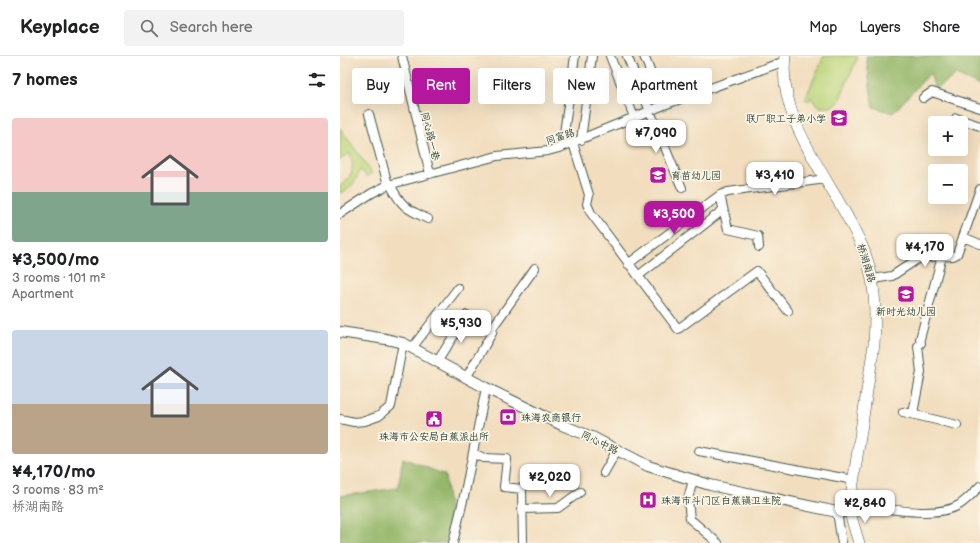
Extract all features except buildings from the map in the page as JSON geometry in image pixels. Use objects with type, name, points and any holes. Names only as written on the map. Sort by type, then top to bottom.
[{"type":"main road","name":"桥湖南路","points":[[785,58],[787,94],[792,111],[803,138],[858,237],[873,278],[875,294],[874,344],[850,510]]},
{"type":"main road","points":[[850,510],[859,543]]},
{"type":"street","name":"同心路一巷","points":[[402,56],[430,174]]},
{"type":"street","points":[[562,147],[575,56]]},
{"type":"street","points":[[581,140],[592,56]]},
{"type":"street","points":[[610,56],[634,117]]},
{"type":"street","points":[[627,56],[682,188]]},
{"type":"street","points":[[644,56],[664,105]]},
{"type":"street","name":"同富路","points":[[340,214],[365,196],[389,185],[497,156],[548,151],[562,147],[785,58]]},
{"type":"street","points":[[923,98],[932,92],[980,108]]},
{"type":"street","points":[[369,114],[389,185],[404,207],[428,219]]},
{"type":"street","points":[[968,122],[980,126]]},
{"type":"street","points":[[572,143],[589,194],[587,204],[591,213],[678,329],[757,271],[788,310]]},
{"type":"street","points":[[628,264],[720,195],[728,192],[826,179]]},
{"type":"street","points":[[873,278],[892,276],[916,260],[926,257],[953,256],[957,254],[980,189]]},
{"type":"street","points":[[720,195],[728,229],[758,236],[759,247]]},
{"type":"street","points":[[638,276],[723,210]]},
{"type":"street","points":[[963,237],[980,244]]},
{"type":"street","points":[[913,413],[921,372],[918,346],[921,343],[920,338],[942,256]]},
{"type":"street","points":[[466,378],[492,333],[493,328],[535,268]]},
{"type":"street","points":[[412,348],[458,288]]},
{"type":"street","points":[[437,362],[467,315]]},
{"type":"street","name":"同心中路","points":[[340,332],[386,339],[403,344],[486,388],[562,425],[594,438],[648,466],[692,480],[837,512],[845,512],[850,510]]},
{"type":"street","points":[[340,419],[354,422],[365,421],[379,416],[391,406],[403,344]]},
{"type":"street","points":[[453,543],[474,453],[486,388]]},
{"type":"street","points":[[903,412],[913,413],[957,425]]},
{"type":"street","points":[[604,473],[617,450]]},
{"type":"street","points":[[699,451],[854,480]]},
{"type":"street","points":[[474,453],[484,458],[507,459],[504,487],[522,489],[523,543]]},
{"type":"street","points":[[692,480],[688,499],[690,519],[710,540],[718,543]]},
{"type":"street","points":[[850,510],[853,506],[859,505],[912,511],[944,510],[959,505],[980,486]]},
{"type":"street","points":[[522,509],[558,508],[580,492]]},
{"type":"street","points":[[837,512],[842,543]]},
{"type":"green space","points":[[824,56],[857,56],[838,103],[829,107],[820,107],[811,97],[809,101],[805,99]]},
{"type":"green space","points":[[866,56],[980,56],[980,86],[956,75],[935,89],[930,73],[893,113],[873,107]]},
{"type":"green space","points":[[340,128],[372,173],[367,177],[360,169],[353,184],[348,189],[340,193],[340,186],[344,183],[352,171],[352,163],[349,153],[340,160]]},
{"type":"green space","points":[[403,458],[445,475],[453,543],[340,543],[340,496],[398,488]]},
{"type":"place","name":"联厂职工子弟小学","points":[[839,118]]},
{"type":"place","name":"育苗幼儿园","points":[[658,175]]},
{"type":"place","name":"新时光幼儿园","points":[[906,294]]},
{"type":"place","name":"珠海农商银行","points":[[508,417]]},
{"type":"place","name":"珠海市公安局白蕉派出所","points":[[434,419]]},
{"type":"place","name":"珠海市斗门区白蕉镇卫生院","points":[[648,500]]}]
